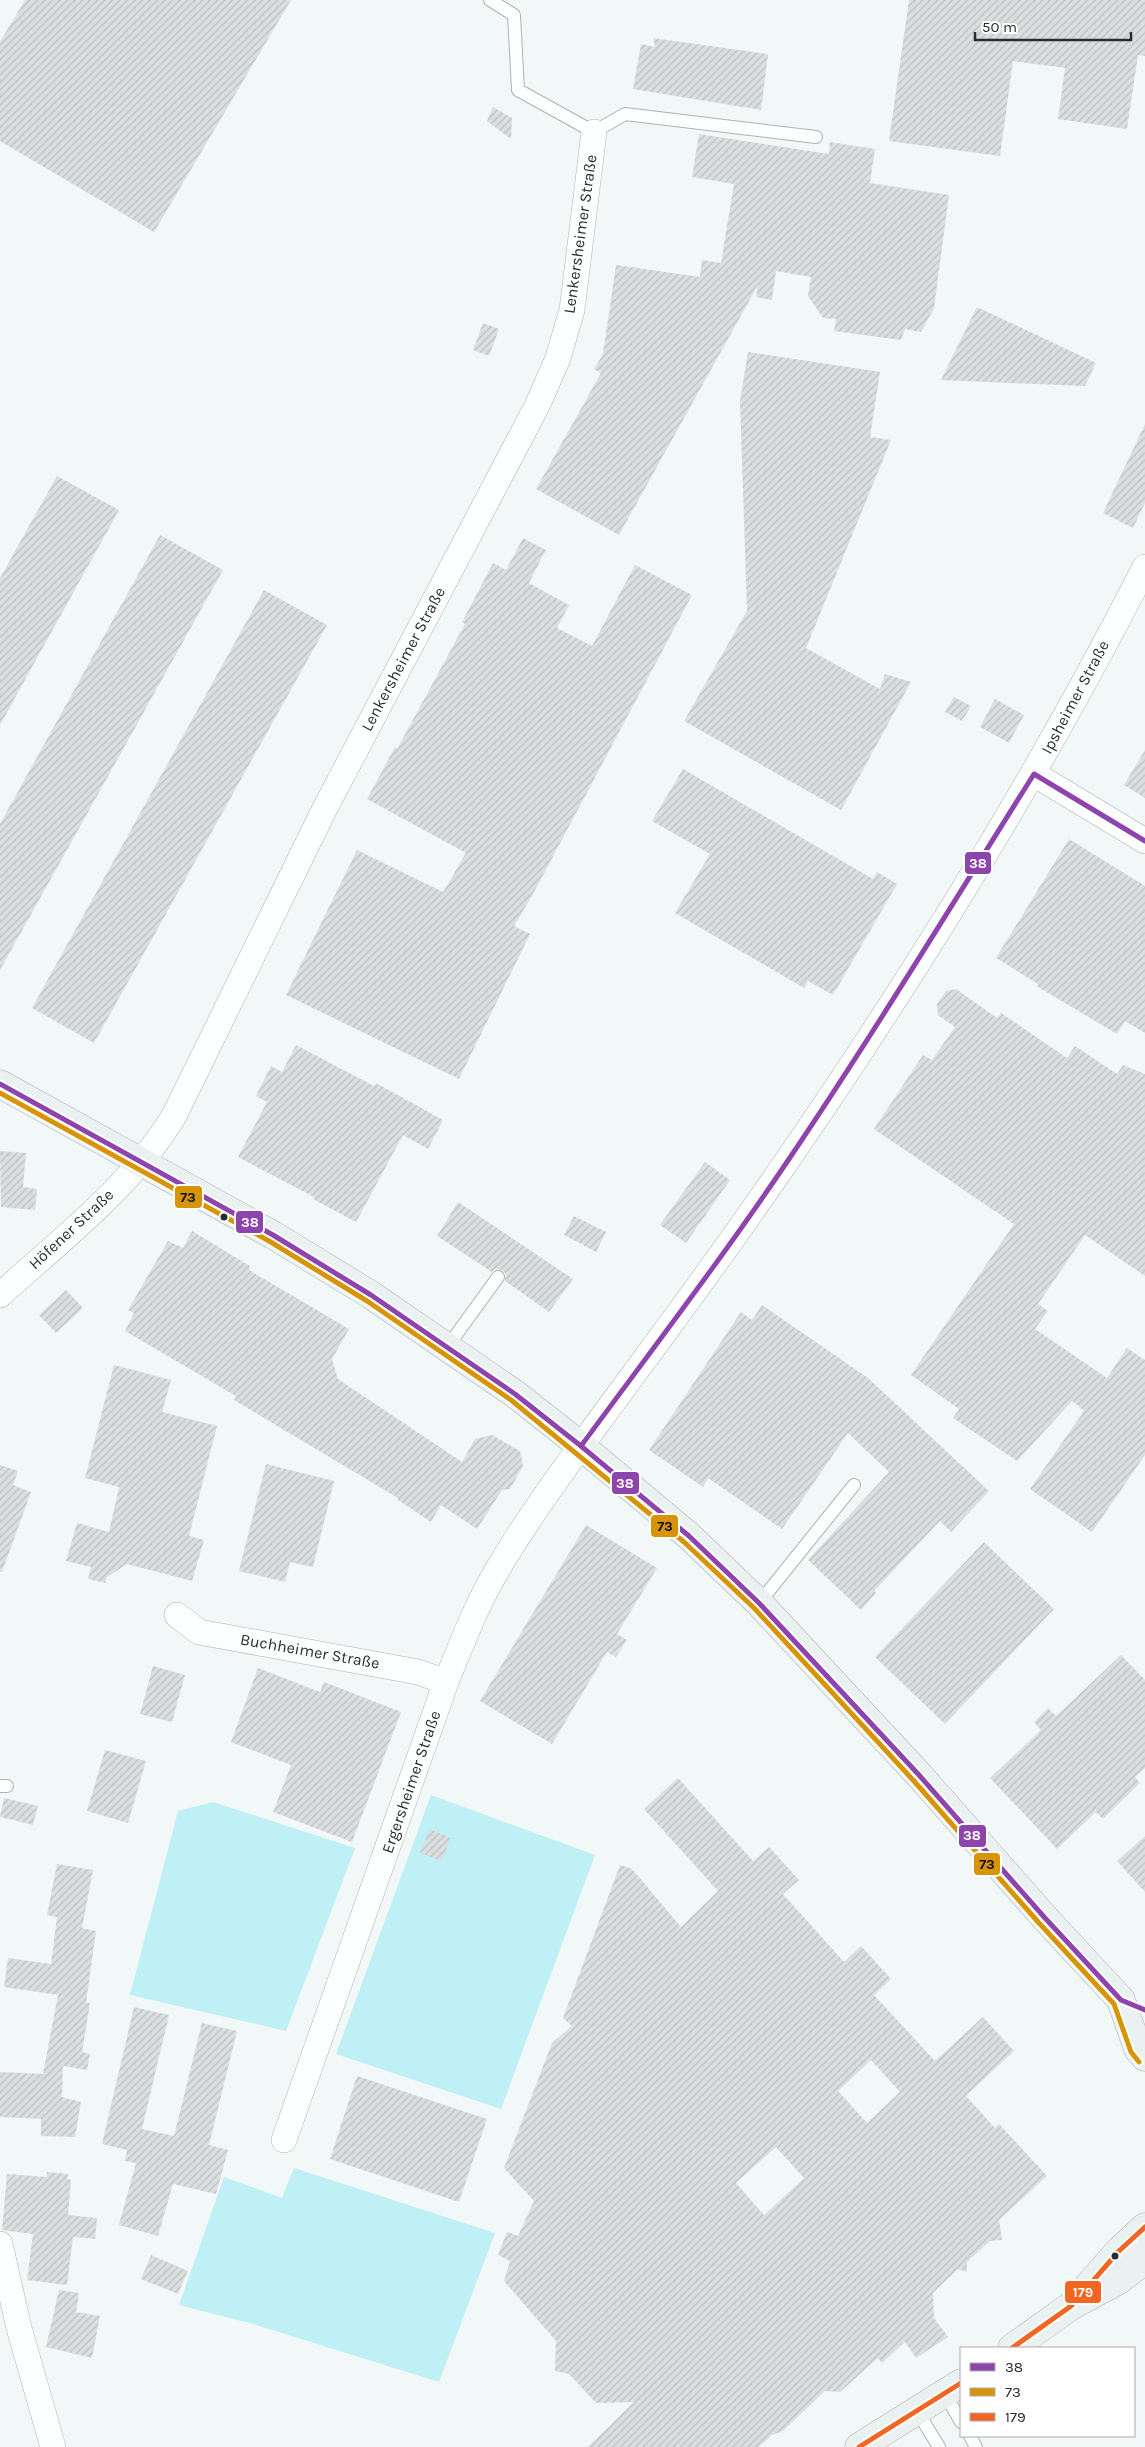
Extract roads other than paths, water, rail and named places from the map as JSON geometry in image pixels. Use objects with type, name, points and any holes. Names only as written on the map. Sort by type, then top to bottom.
[{"type":"main road","points":[[0,1084],[305,1254],[371,1295],[448,1346],[581,1446],[689,1536],[759,1603],[919,1774],[1039,1912],[1133,2005],[1138,2049],[1145,2057]]},
{"type":"main road","points":[[1072,2306],[1119,2251],[1145,2227]]},
{"type":"main road","points":[[1013,2347],[1072,2306],[1119,2280],[1145,2260]]},
{"type":"main road","points":[[859,2447],[953,2388]]},
{"type":"street","name":"Lenkersheimer Straße","points":[[140,1162],[164,1133],[175,1114],[324,810],[537,406],[558,358],[572,310],[594,132]]},
{"type":"street","name":"Ipsheimer Straße","points":[[581,1446],[690,1299],[788,1160],[922,956],[1034,774],[1145,567]]},
{"type":"street","points":[[1034,774],[1145,841]]},
{"type":"street","name":"Höfener Straße","points":[[0,1295],[105,1200],[140,1162]]},
{"type":"street","name":"Ergersheimer Straße","points":[[284,2140],[446,1682],[475,1613],[497,1569],[547,1492],[581,1446]]},
{"type":"street","name":"Buchheimer Straße","points":[[177,1615],[199,1632],[418,1672],[446,1682]]},
{"type":"street","points":[[0,2244],[18,2328],[53,2447]]},
{"type":"lane","points":[[490,0],[514,14],[518,90],[594,132],[625,114],[816,137]]},
{"type":"lane","points":[[448,1346],[498,1277]]},
{"type":"lane","points":[[759,1603],[854,1485]]},
{"type":"lane","points":[[953,2388],[960,2418]]},
{"type":"lane","points":[[917,2411],[939,2447]]}]
